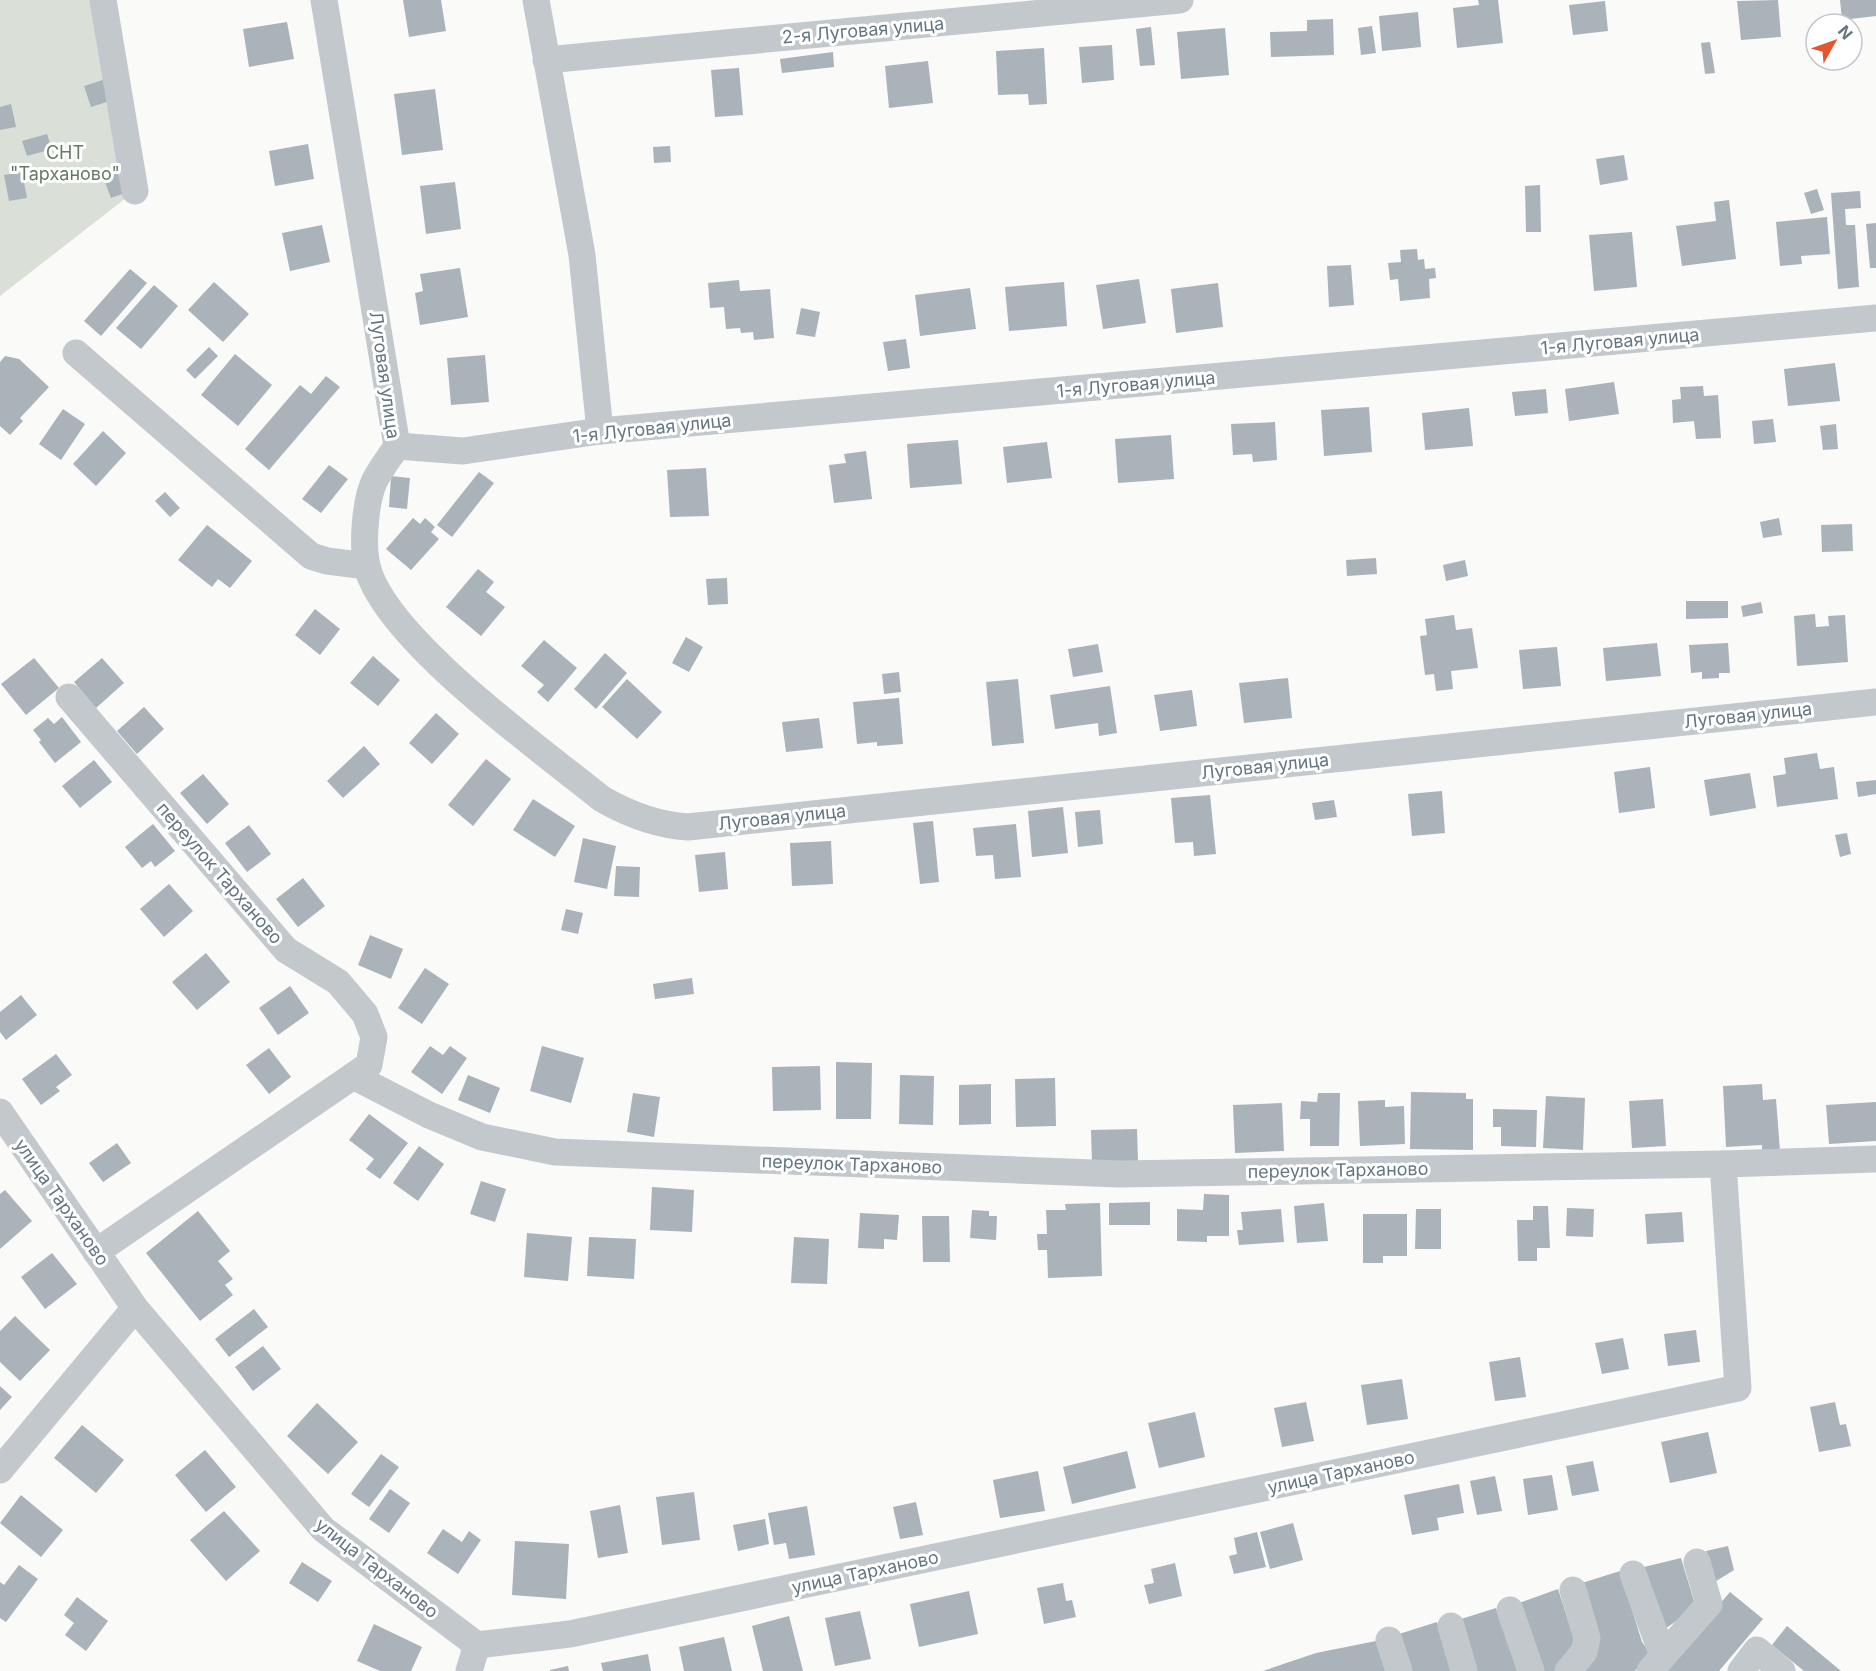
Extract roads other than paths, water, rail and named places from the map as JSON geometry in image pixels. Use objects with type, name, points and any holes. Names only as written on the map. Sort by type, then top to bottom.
[{"type":"street","points":[[103,0],[135,191]]},
{"type":"street","name":"Луговая улица","points":[[324,0],[397,446],[374,482],[364,528],[367,566],[382,600],[450,676],[602,799],[624,811],[665,825],[688,827],[1876,702]]},
{"type":"street","points":[[536,0],[582,255],[600,431]]},
{"type":"street","name":"2-я Луговая улица","points":[[546,60],[1180,0]]},
{"type":"street","name":"1-я Луговая улица","points":[[397,446],[464,451],[600,431],[1876,318]]},
{"type":"street","points":[[76,353],[311,556],[327,561],[367,566]]},
{"type":"street","name":"переулок Тарханово","points":[[69,697],[286,950],[338,982],[365,1014],[374,1037],[369,1065],[353,1076],[429,1116],[482,1137],[555,1152],[1119,1173],[1723,1164],[1876,1159]]},
{"type":"street","points":[[96,1252],[353,1076]]},
{"type":"street","name":"улица Тарханово","points":[[0,1112],[135,1308],[323,1529],[477,1645],[570,1634],[1738,1388],[1723,1164]]},
{"type":"street","points":[[0,1470],[135,1308]]},
{"type":"street","points":[[1657,1664],[1709,1604],[1696,1562]]},
{"type":"street","points":[[1633,1574],[1657,1664]]},
{"type":"street","points":[[1568,1671],[1584,1652],[1587,1638],[1573,1590]]},
{"type":"street","points":[[1510,1610],[1531,1671]]},
{"type":"street","points":[[1450,1626],[1464,1671]]},
{"type":"street","points":[[1389,1640],[1399,1671]]},
{"type":"street","points":[[469,1671],[477,1645]]},
{"type":"street","points":[[1741,1671],[1757,1650],[1782,1671]]},
{"type":"park label","name":"СНТ \"Тарханово\"","points":[[65,162]]}]
